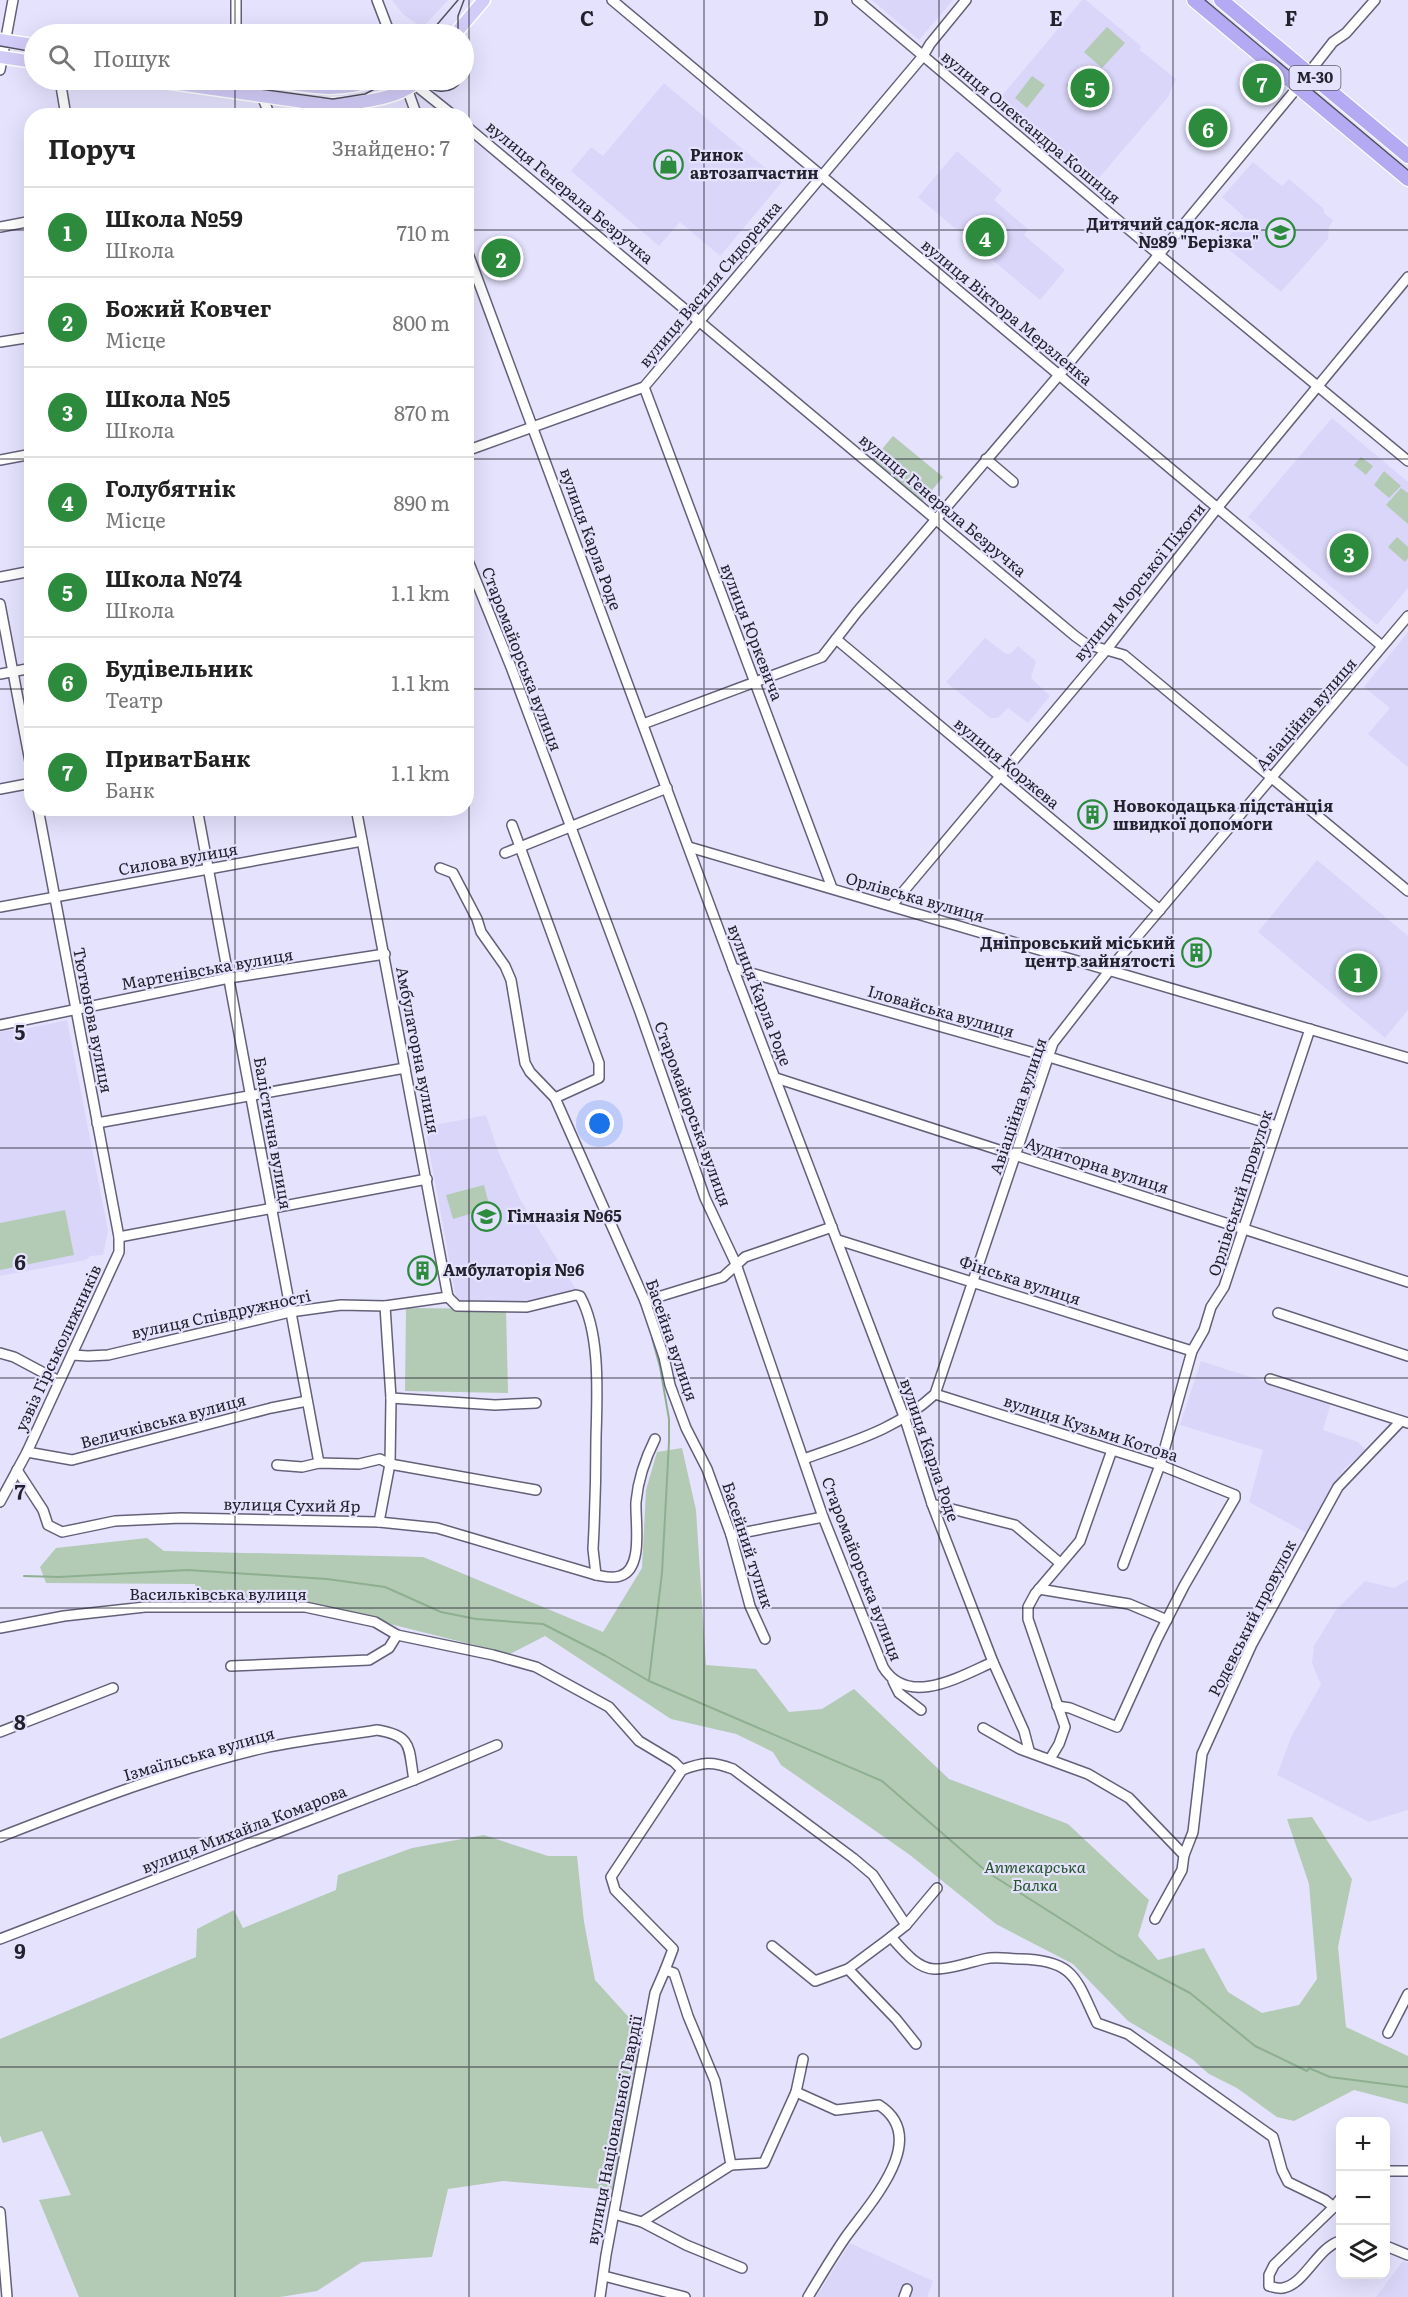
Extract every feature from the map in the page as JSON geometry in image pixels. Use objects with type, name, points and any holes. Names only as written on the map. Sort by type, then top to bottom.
[{"type":"highway","name":"М-30","points":[[1194,0],[1408,178]]},
{"type":"highway","name":"М-30","points":[[1221,0],[1408,156]]},
{"type":"main road","points":[[464,24],[484,0]]},
{"type":"main road","points":[[3,41],[24,44]]},
{"type":"main road","points":[[1,61],[24,62]]},
{"type":"main road","points":[[220,90],[318,104],[344,105],[375,100],[395,90]]},
{"type":"street","points":[[1,61],[3,41],[13,0]]},
{"type":"street","points":[[236,0],[236,24]]},
{"type":"street","points":[[377,0],[386,24]]},
{"type":"street","name":"вулиця Віктора Мерзленка","points":[[612,0],[1382,646]]},
{"type":"street","name":"вулиця Олександра Кошиця","points":[[857,0],[1408,461]]},
{"type":"street","name":"вулиця Василя Сидоренка","points":[[474,448],[644,387],[923,56],[966,0]]},
{"type":"street","points":[[643,724],[822,657],[863,605],[1059,375],[1333,42],[1346,33],[1375,0]]},
{"type":"street","points":[[62,90],[65,108]]},
{"type":"street","points":[[412,90],[416,108]]},
{"type":"street","points":[[421,90],[444,108]]},
{"type":"street","points":[[262,96],[267,108]]},
{"type":"street","name":"вулиця Генерала Безручка","points":[[474,132],[701,320],[1075,636],[1086,644],[1124,655],[1408,891]]},
{"type":"street","points":[[474,135],[478,135]]},
{"type":"street","points":[[0,227],[24,222]]},
{"type":"street","name":"вулиця Карла Роде","points":[[474,269],[733,968],[905,1419],[932,1504],[993,1662],[1024,1731],[1029,1750]]},
{"type":"street","name":"вулиця Морської Піхоти","points":[[892,905],[1107,649],[1218,507],[1408,277]]},
{"type":"street","points":[[0,342],[24,338]]},
{"type":"street","name":"вулиця Юркевича","points":[[644,387],[832,888]]},
{"type":"street","points":[[0,460],[24,456]]},
{"type":"street","points":[[986,459],[1013,482]]},
{"type":"street","points":[[0,577],[24,572]]},
{"type":"street","name":"Старомайорська вулиця","points":[[474,576],[511,667],[640,1012],[705,1198],[736,1264],[823,1517],[883,1667],[899,1694],[921,1710]]},
{"type":"street","points":[[0,604],[24,730]]},
{"type":"street","name":"Авіаційна вулиця","points":[[935,1394],[1053,1043],[1110,970],[1408,616]]},
{"type":"street","name":"вулиця Коржева","points":[[836,639],[1160,910]]},
{"type":"street","points":[[0,674],[24,670]]},
{"type":"street","points":[[0,789],[24,784]]},
{"type":"street","points":[[505,854],[667,788]]},
{"type":"street","name":"Тютюнова вулиця","points":[[39,816],[119,1237]]},
{"type":"street","name":"Балістична вулиця","points":[[199,816],[319,1463]]},
{"type":"street","name":"Амбулаторна вулиця","points":[[357,816],[428,1179],[448,1296]]},
{"type":"street","points":[[512,825],[563,961],[600,1072],[598,1078],[555,1098]]},
{"type":"street","name":"Силова вулиця","points":[[0,907],[362,841]]},
{"type":"street","name":"Орлівська вулиця","points":[[690,847],[1408,1058]]},
{"type":"street","name":"Басейна вулиця","points":[[440,868],[453,873],[481,932],[505,966],[511,980],[525,1063],[530,1072],[555,1098],[645,1301],[664,1357],[670,1385],[686,1428]]},
{"type":"street","name":"Мартенівська вулиця","points":[[0,1025],[229,978],[385,954]]},
{"type":"street","name":"Іловайська вулиця","points":[[733,968],[1049,1057],[1277,1126]]},
{"type":"street","name":"Орлівський провулок","points":[[1123,1565],[1160,1465],[1192,1351],[1204,1330],[1211,1307],[1224,1287],[1310,1029]]},
{"type":"street","points":[[97,1124],[405,1068]]},
{"type":"street","name":"Аудиторна вулиця","points":[[776,1078],[1408,1282]]},
{"type":"street","points":[[119,1237],[428,1179]]},
{"type":"street","points":[[645,1301],[723,1277],[745,1257],[832,1227]]},
{"type":"street","name":"узвіз Гірськолижників","points":[[0,1502],[27,1452],[119,1252],[119,1237]]},
{"type":"street","name":"Фінська вулиця","points":[[838,1240],[1192,1351]]},
{"type":"street","points":[[448,1296],[457,1306],[527,1307],[576,1295],[580,1296],[586,1307],[592,1332],[596,1379],[593,1549],[596,1575]]},
{"type":"street","name":"вулиця Співдружності","points":[[72,1355],[108,1355],[290,1312],[341,1305],[386,1306],[448,1296]]},
{"type":"street","points":[[379,1522],[390,1464],[391,1398],[386,1306]]},
{"type":"street","points":[[1278,1313],[1408,1356]]},
{"type":"street","points":[[0,1353],[14,1357],[59,1381]]},
{"type":"street","points":[[1270,1379],[1405,1422]]},
{"type":"street","points":[[804,1459],[894,1425],[905,1419],[935,1394]]},
{"type":"street","name":"вулиця Кузьми Котова","points":[[935,1394],[1160,1465],[1235,1495],[1167,1620]]},
{"type":"street","points":[[391,1398],[495,1405],[536,1403]]},
{"type":"street","name":"Величківська вулиця","points":[[27,1452],[72,1460],[271,1408],[307,1401]]},
{"type":"street","name":"Родевський провулок","points":[[1155,1919],[1182,1870],[1184,1855],[1193,1832],[1202,1754],[1252,1644],[1338,1487],[1405,1422]]},
{"type":"street","name":"Басейний тупик","points":[[686,1428],[707,1469],[731,1535],[750,1606],[765,1639]]},
{"type":"street","name":"вулиця Сухий Яр","points":[[17,1470],[43,1510],[48,1525],[62,1532],[115,1521],[181,1518],[379,1522],[437,1528],[596,1575],[621,1576],[627,1572],[633,1562],[636,1549],[636,1502],[641,1473],[655,1439]]},
{"type":"street","points":[[1050,1759],[1059,1744],[1065,1726],[1028,1619],[1028,1607],[1039,1589],[1080,1541],[1112,1450]]},
{"type":"street","points":[[277,1466],[302,1467],[319,1463],[359,1464],[380,1459],[390,1464],[536,1490]]},
{"type":"street","points":[[932,1504],[1016,1525],[1060,1563]]},
{"type":"street","points":[[731,1535],[823,1517]]},
{"type":"street","points":[[1039,1589],[1129,1604],[1167,1620],[1117,1727],[1070,1708],[1057,1706]]},
{"type":"street","name":"Васильківська вулиця","points":[[0,1628],[64,1616],[145,1607],[305,1607],[375,1622],[398,1635],[494,1655],[536,1667],[609,1707],[639,1741],[674,1762],[682,1770]]},
{"type":"street","points":[[231,1666],[369,1660],[388,1648],[398,1635]]},
{"type":"street","name":"Старомайорська вулиця","points":[[893,1681],[910,1687],[926,1688],[961,1677],[993,1662]]},
{"type":"street","points":[[0,1732],[113,1688]]},
{"type":"street","points":[[983,1728],[1020,1749],[1029,1750],[1088,1774],[1129,1798],[1184,1855]]},
{"type":"street","name":"Ізмаїльська вулиця","points":[[0,1837],[176,1772],[266,1748],[377,1730],[396,1733],[404,1739],[408,1746],[414,1780]]},
{"type":"street","name":"вулиця Михайла Комарова","points":[[0,1939],[414,1780],[497,1745]]},
{"type":"street","points":[[682,1770],[700,1763],[717,1763],[733,1770],[873,1875],[906,1925]]},
{"type":"street","name":"вулиця Національної Гвардії","points":[[600,2297],[655,1993],[673,1949],[615,1890],[611,1877],[682,1770]]},
{"type":"street","points":[[772,1946],[815,1981],[848,1969],[891,1937],[906,1925],[937,1888]]},
{"type":"street","points":[[891,1937],[920,1964],[934,1969],[996,1956],[1045,1961],[1066,1969],[1077,1980],[1097,2023],[1128,2034],[1273,2137],[1282,2170],[1288,2182],[1325,2200],[1336,2203]]},
{"type":"street","points":[[848,1969],[896,2019],[916,2044]]},
{"type":"street","points":[[665,1970],[674,1973],[688,2016],[715,2080],[731,2165]]},
{"type":"street","points":[[1388,2033],[1408,1994]]},
{"type":"street","points":[[642,2222],[731,2165],[764,2163],[796,2092],[802,2060]]},
{"type":"street","points":[[796,2092],[836,2110],[879,2104],[893,2117],[899,2135],[898,2155],[892,2173],[843,2241],[808,2297]]},
{"type":"street","points":[[1390,2170],[1408,2171]]},
{"type":"street","points":[[1336,2204],[1274,2265],[1269,2275],[1269,2286],[1281,2289],[1292,2284],[1328,2247],[1336,2243]]},
{"type":"street","points":[[0,2212],[7,2297]]},
{"type":"street","points":[[614,2214],[642,2222],[686,2245],[742,2268]]},
{"type":"street","points":[[1390,2248],[1408,2255]]},
{"type":"street","points":[[604,2276],[685,2297]]},
{"type":"shaded area","points":[[392,0],[448,0],[426,24],[417,24],[403,14]]},
{"type":"shaded area","points":[[872,0],[953,0],[919,40]]},
{"type":"shaded area","points":[[1082,0],[1086,0],[1141,46],[1140,50],[1176,79],[1168,97],[1093,185],[995,104]]},
{"type":"shaded area","name":"Ринок автозапчастин","points":[[664,83],[782,182],[720,256],[680,222],[659,246],[571,171],[591,147],[603,156]]},
{"type":"shaded area","points":[[957,151],[1002,190],[994,200],[1028,229],[1024,235],[1065,270],[1040,300],[918,197]]},
{"type":"shaded area","name":"Дитячий садок-ясла №89 \"Берізка\"","points":[[1253,162],[1282,186],[1289,179],[1323,208],[1325,214],[1333,220],[1329,227],[1328,239],[1281,292],[1222,244],[1244,217],[1222,197]]},
{"type":"shaded area","points":[[1332,418],[1408,482],[1408,588],[1377,625],[1248,517]]},
{"type":"shaded area","points":[[1408,632],[1408,767],[1368,734],[1390,708],[1364,687]]},
{"type":"shaded area","points":[[985,638],[1006,654],[1010,654],[1018,646],[1036,661],[1031,678],[1050,696],[1028,723],[1008,708],[998,718],[990,718],[946,682]]},
{"type":"shaded area","points":[[1317,860],[1408,936],[1408,1010],[1385,1038],[1258,932]]},
{"type":"shaded area","points":[[67,1020],[108,1231],[103,1255],[0,1276],[0,1032]]},
{"type":"shaded area","name":"Гімназія №65","points":[[486,1115],[498,1151],[521,1201],[577,1291],[526,1305],[457,1303],[425,1127]]},
{"type":"shaded area","points":[[1201,1361],[1331,1403],[1323,1430],[1358,1442],[1366,1450],[1345,1468],[1307,1533],[1249,1502],[1263,1450],[1180,1425]]},
{"type":"shaded area","points":[[1408,1580],[1408,1810],[1369,1822],[1277,1775],[1292,1735],[1321,1685],[1312,1663],[1314,1646],[1336,1610],[1365,1581],[1394,1588]]},
{"type":"shaded area","points":[[850,2243],[933,2281],[927,2297],[816,2297]]},
{"type":"shaded area","points":[[1403,2261],[1408,2263],[1408,2297],[1376,2297]]},
{"type":"green space","points":[[1107,27],[1125,43],[1102,68],[1084,52]]},
{"type":"green space","points":[[1075,75],[1094,92],[1085,102],[1066,86]]},
{"type":"green space","points":[[1032,76],[1045,85],[1027,108],[1015,98]]},
{"type":"green space","points":[[893,436],[943,477],[922,502],[872,461]]},
{"type":"green space","points":[[1361,457],[1373,466],[1366,475],[1354,465]]},
{"type":"green space","points":[[1384,471],[1401,486],[1389,498],[1374,485]]},
{"type":"green space","points":[[1401,488],[1408,493],[1408,524],[1386,505]]},
{"type":"green space","points":[[1397,537],[1408,547],[1408,558],[1405,562],[1388,547]]},
{"type":"green space","points":[[484,1185],[490,1208],[453,1219],[446,1195]]},
{"type":"green space","points":[[65,1210],[74,1255],[0,1270],[0,1223]]},
{"type":"green space","points":[[406,1308],[506,1309],[508,1393],[405,1391]]},
{"type":"green space","name":"Аптекарська Балка","points":[[682,1448],[696,1510],[706,1665],[756,1669],[789,1712],[822,1709],[854,1689],[949,1779],[1068,1824],[1149,1900],[1138,1936],[1158,1960],[1204,1948],[1228,1992],[1262,2013],[1299,2005],[1317,1979],[1309,1884],[1287,1819],[1312,1817],[1352,1879],[1338,1947],[1346,2027],[1408,2056],[1408,2104],[1354,2090],[1294,2121],[1277,2117],[1237,2088],[1209,2074],[1192,2059],[1128,2021],[1073,1964],[996,1924],[910,1855],[781,1765],[773,1752],[736,1734],[671,1719],[545,1636],[510,1654],[310,1604],[200,1599],[195,1584],[46,1583],[40,1567],[56,1548],[147,1538],[164,1551],[423,1557],[603,1632],[642,1568],[646,1490],[657,1452]]},
{"type":"green space","points":[[484,1835],[548,1856],[577,1856],[584,1922],[595,1980],[644,2034],[614,2190],[503,2181],[448,2189],[432,2257],[362,2262],[317,2291],[280,2297],[79,2297],[39,2200],[71,2195],[42,2131],[3,2143],[0,2135],[0,2039],[196,1957],[197,1929],[234,1910],[243,1928],[336,1890],[338,1875],[412,1848]]},
{"type":"waterway","points":[[649,1680],[662,1573],[669,1442],[669,1419],[660,1367],[652,1338]]},
{"type":"waterway","points":[[24,1576],[59,1577],[188,1570],[327,1579],[385,1587],[441,1612],[476,1619],[543,1624],[649,1681],[882,1781],[987,1872],[1118,1955],[1190,1993],[1255,2046],[1307,2071],[1309,2068],[1330,2077],[1408,2087]]},
{"type":"tram line","points":[[438,24],[458,0]]},
{"type":"tram line","points":[[458,24],[458,16],[464,0]]},
{"type":"tram line","points":[[1205,0],[1408,170]]},
{"type":"tram line","points":[[0,46],[24,50]]},
{"type":"tram line","points":[[266,90],[333,99],[365,94],[373,90]]},
{"type":"tram line","points":[[434,90],[449,90]]},
{"type":"place","name":"ПриватБанк","points":[[1262,83]]},
{"type":"place","name":"Школа №74","points":[[1090,88]]},
{"type":"place","name":"Будівельник","points":[[1208,128]]},
{"type":"place","name":"Ринок автозапчастин","points":[[669,164]]},
{"type":"place","name":"Дитячий садок-ясла №89 \"Берізка\"","points":[[1280,233]]},
{"type":"place","name":"Голубятнік","points":[[985,237]]},
{"type":"place","name":"Божий Ковчег","points":[[501,258]]},
{"type":"place","name":"Школа №5","points":[[1349,553]]},
{"type":"place","name":"Новокодацька підстанція швидкої допомоги","points":[[1092,815]]},
{"type":"place","name":"Дніпровський міський центр зайнятості","points":[[1196,952]]},
{"type":"place","name":"Школа №59","points":[[1358,973]]},
{"type":"place","name":"Гімназія №65","points":[[486,1216]]},
{"type":"place","name":"Амбулаторія №6","points":[[422,1270]]}]
